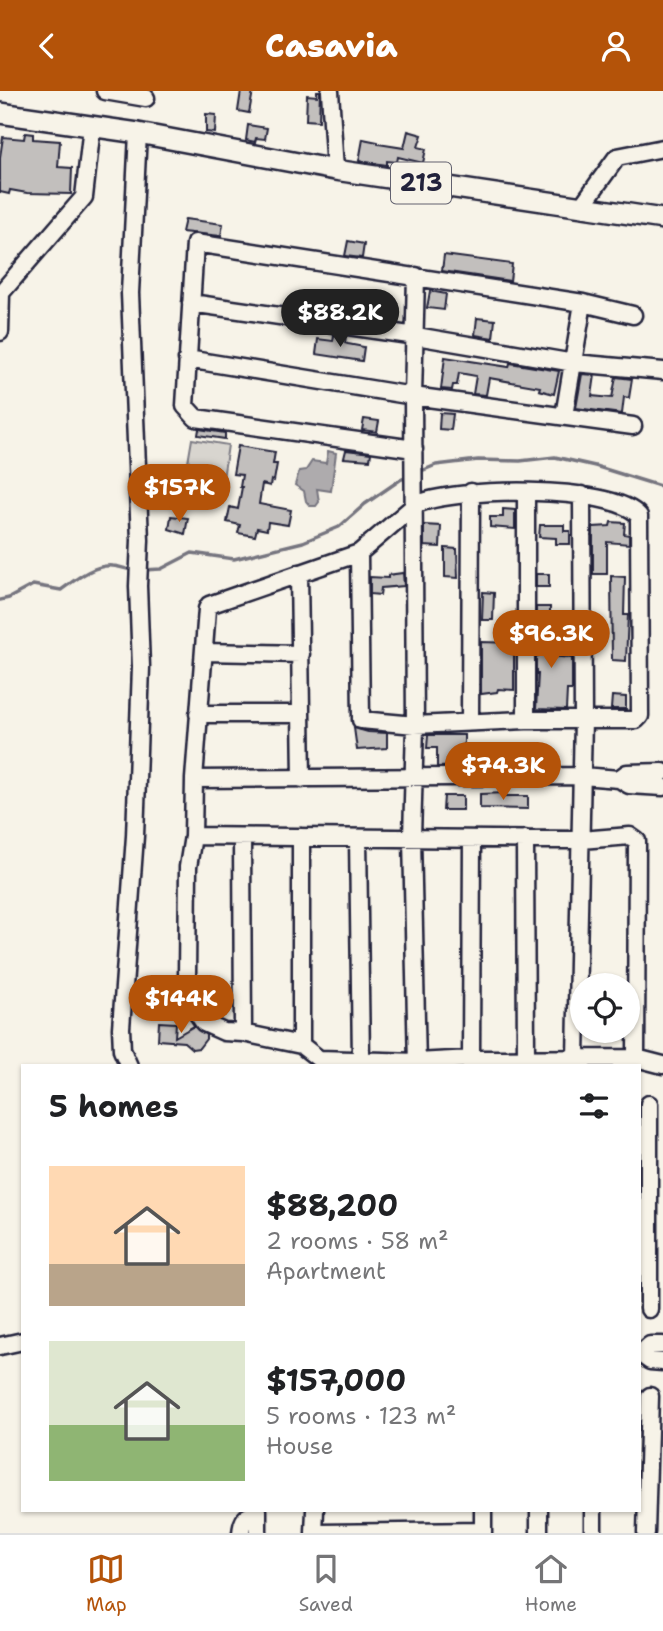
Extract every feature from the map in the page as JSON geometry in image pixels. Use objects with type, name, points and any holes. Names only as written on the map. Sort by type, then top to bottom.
[{"type":"main road","name":"213","points":[[0,113],[138,133],[335,170],[663,219]]},
{"type":"street","points":[[105,91],[146,98]]},
{"type":"street","points":[[330,91],[335,170]]},
{"type":"street","points":[[0,332],[1,293],[84,197],[92,126]]},
{"type":"street","points":[[128,1064],[122,1050],[121,1028],[135,823],[141,667],[138,586],[140,540],[130,293],[138,133]]},
{"type":"street","points":[[581,207],[617,157],[663,148]]},
{"type":"street","points":[[414,454],[195,418],[185,406],[195,243],[583,303],[633,316]]},
{"type":"street","points":[[416,276],[413,396],[415,725],[412,838],[417,1064]]},
{"type":"street","points":[[191,303],[574,363],[663,371]]},
{"type":"street","points":[[565,416],[583,303]]},
{"type":"street","points":[[187,359],[413,396],[633,426]]},
{"type":"street","points":[[470,722],[471,492]]},
{"type":"street","points":[[359,553],[361,720],[415,725],[526,720],[636,720],[639,716],[639,516],[636,512],[582,495],[471,492],[439,497],[415,505],[359,553],[209,605],[198,713],[193,836],[188,867],[187,978],[191,1004],[204,1023],[224,1032],[243,1033],[302,1045],[319,1059],[417,1064],[471,1059],[636,1058],[663,1065]]},
{"type":"street","points":[[526,492],[526,720]]},
{"type":"street","points":[[576,1058],[583,719],[582,495]]},
{"type":"street","points":[[299,573],[302,779]]},
{"type":"street","points":[[204,652],[301,654]]},
{"type":"street","points":[[198,713],[299,715]]},
{"type":"street","points":[[619,779],[627,773],[663,772]]},
{"type":"street","points":[[194,779],[582,776],[619,779],[629,785],[663,787]]},
{"type":"street","points":[[193,836],[581,840],[630,836],[638,841],[636,1058]]},
{"type":"street","points":[[242,837],[243,1033]]},
{"type":"street","points":[[301,837],[302,1045]]},
{"type":"street","points":[[358,838],[361,1060]]},
{"type":"street","points":[[471,1059],[472,839]]},
{"type":"street","points":[[525,839],[526,1058]]},
{"type":"street","points":[[646,1114],[646,1300]]},
{"type":"street","points":[[0,1346],[21,1341]]},
{"type":"street","points":[[641,1352],[650,1345],[663,1345]]},
{"type":"street","points":[[641,1354],[650,1361],[663,1362]]},
{"type":"street","points":[[646,1533],[644,1413],[650,1396]]},
{"type":"street","points":[[241,1533],[246,1517],[258,1512],[258,1533]]},
{"type":"street","points":[[315,1512],[316,1533],[483,1532],[483,1512]]},
{"type":"street","points":[[539,1512],[539,1533]]},
{"type":"street","points":[[593,1512],[593,1533]]},
{"type":"shaded area","points":[[192,439],[228,445],[221,492],[184,486]]},
{"type":"shaded area","points":[[328,451],[336,453],[331,491],[317,489],[319,502],[316,506],[310,506],[304,491],[295,485],[299,471],[306,470],[312,461],[326,463]]},
{"type":"building","points":[[241,91],[253,91],[249,113],[238,111]]},
{"type":"building","points":[[317,91],[320,91],[319,121],[306,120],[307,95],[317,96]]},
{"type":"building","points":[[206,114],[216,115],[215,133],[206,132]]},
{"type":"building","points":[[248,125],[267,128],[265,139],[256,138],[255,142],[246,140]]},
{"type":"building","points":[[408,131],[422,135],[418,147],[426,149],[423,163],[398,157],[397,162],[387,161],[387,165],[359,161],[363,139],[404,148]]},
{"type":"building","points":[[25,133],[33,134],[33,139],[60,141],[58,167],[72,168],[71,194],[10,190],[9,194],[0,192],[3,137],[24,139]]},
{"type":"building","points":[[185,219],[223,224],[221,236],[182,232]]},
{"type":"building","points":[[348,241],[364,244],[362,258],[345,256]]},
{"type":"building","points":[[444,255],[512,264],[510,281],[442,271]]},
{"type":"building","points":[[430,291],[446,294],[444,310],[427,308]]},
{"type":"building","points":[[336,294],[365,298],[363,318],[334,313]]},
{"type":"building","points":[[477,318],[495,320],[493,338],[475,335]]},
{"type":"building","points":[[334,335],[346,336],[345,343],[364,347],[362,361],[316,354],[318,339],[333,341]]},
{"type":"building","points":[[445,357],[509,367],[510,363],[559,371],[554,394],[539,390],[540,387],[489,378],[486,395],[473,394],[476,376],[459,373],[457,385],[453,385],[452,390],[441,389]]},
{"type":"building","points":[[582,374],[595,375],[592,396],[612,398],[616,377],[632,379],[629,398],[624,397],[622,414],[576,408]]},
{"type":"building","points":[[440,413],[453,414],[451,430],[439,429]]},
{"type":"building","points":[[364,419],[379,421],[377,432],[362,430]]},
{"type":"building","points":[[199,429],[225,433],[225,439],[198,435]]},
{"type":"building","points":[[238,446],[275,452],[273,464],[277,464],[274,481],[271,480],[270,486],[262,484],[259,504],[291,510],[288,525],[268,522],[267,530],[257,528],[255,536],[238,533],[240,525],[227,522],[230,507],[238,509],[242,487],[242,475],[233,474]]},
{"type":"building","points":[[346,450],[371,453],[370,460],[344,458]]},
{"type":"building","points":[[503,509],[515,510],[515,529],[490,527],[490,517],[503,517]]},
{"type":"building","points":[[171,516],[188,518],[185,534],[169,529]]},
{"type":"building","points":[[611,522],[625,523],[624,534],[629,535],[629,544],[607,542],[607,574],[593,574],[593,527],[610,526]]},
{"type":"building","points":[[424,525],[441,526],[440,547],[424,546]]},
{"type":"building","points":[[540,525],[564,525],[564,531],[570,531],[570,544],[556,544],[556,538],[539,537]]},
{"type":"building","points":[[445,548],[457,549],[458,578],[445,577]]},
{"type":"building","points":[[403,573],[404,586],[381,588],[380,595],[370,594],[370,577],[388,578],[388,575]]},
{"type":"building","points":[[536,574],[549,574],[549,587],[536,587]]},
{"type":"building","points":[[611,576],[625,577],[624,615],[628,615],[626,661],[612,660]]},
{"type":"building","points":[[483,592],[494,593],[493,620],[482,620]]},
{"type":"building","points":[[536,607],[550,607],[550,656],[572,658],[572,690],[567,690],[566,710],[536,709],[536,656],[539,640],[542,640],[541,620],[536,620]]},
{"type":"building","points":[[481,642],[514,643],[514,690],[498,689],[497,692],[481,694]]},
{"type":"building","points":[[612,696],[626,697],[626,709],[611,709]]},
{"type":"building","points":[[354,728],[387,733],[387,748],[357,750]]},
{"type":"building","points":[[428,735],[464,735],[464,766],[437,767],[437,748],[427,748]]},
{"type":"building","points":[[546,753],[546,766],[530,766],[530,754]]},
{"type":"building","points":[[505,793],[505,796],[528,796],[528,809],[480,808],[480,794]]},
{"type":"building","points":[[444,796],[463,796],[463,810],[443,810]]},
{"type":"building","points":[[159,1022],[176,1023],[175,1037],[194,1026],[206,1035],[206,1039],[199,1048],[192,1049],[184,1042],[158,1040]]},
{"type":"waterway","points":[[419,472],[436,465],[478,460],[520,461],[555,457],[663,487]]},
{"type":"waterway","points":[[143,570],[161,569],[192,553],[234,559],[303,542],[339,527],[365,504],[409,476]]},
{"type":"waterway","points":[[0,600],[33,585],[61,590],[85,573],[106,566],[135,570]]}]
